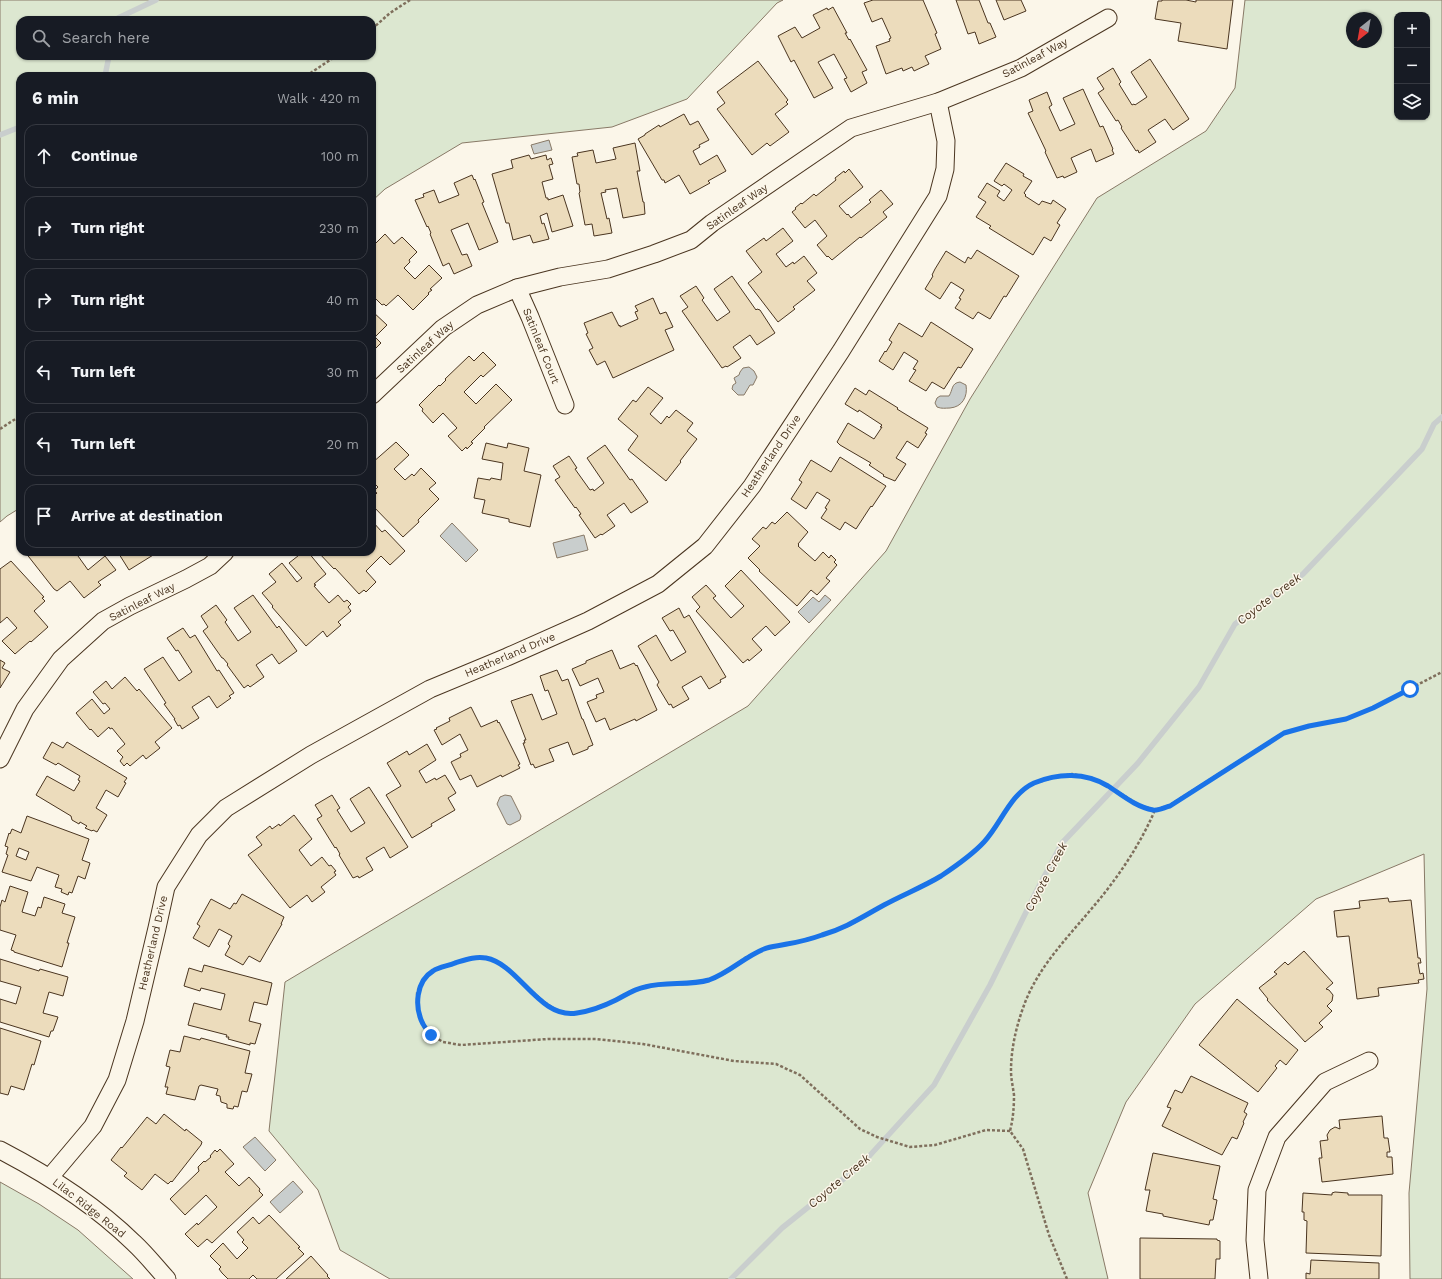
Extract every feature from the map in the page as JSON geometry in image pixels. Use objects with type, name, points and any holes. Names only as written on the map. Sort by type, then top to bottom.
[{"type":"street","name":"Satinleaf Way","points":[[376,392],[443,328],[477,305],[516,288],[560,277],[608,269],[691,240],[712,223],[851,128],[938,102],[1021,68],[1108,18]]},
{"type":"street","name":"Heatherland Drive","points":[[50,1177],[93,1126],[117,1080],[135,1021],[158,928],[166,887],[199,835],[226,808],[311,755],[430,689],[508,657],[588,621],[658,584],[705,546],[752,486],[841,351],[938,196],[945,169],[946,141],[938,102]]},
{"type":"street","name":"Satinleaf Court","points":[[516,288],[530,317],[565,405]]},
{"type":"street","name":"Satinleaf Way","points":[[0,759],[25,709],[61,659],[103,621],[210,566],[221,556]]},
{"type":"street","points":[[1259,1279],[1255,1240],[1257,1190],[1277,1137],[1325,1082],[1369,1061]]},
{"type":"street","name":"Lilac Ridge Road","points":[[0,1150],[50,1177],[105,1218],[134,1243],[167,1279]]},
{"type":"path","points":[[376,25],[390,13],[410,0]]},
{"type":"path","points":[[312,72],[330,60]]},
{"type":"path","points":[[0,429],[16,419]]},
{"type":"path","points":[[1010,1131],[986,1130],[935,1145],[910,1147],[860,1129],[800,1075],[776,1064],[734,1061],[642,1044],[596,1039],[548,1039],[461,1045],[444,1042],[431,1035],[422,1022],[418,1007],[417,992],[423,980],[433,971],[469,958],[485,957],[499,962],[544,1002],[558,1011],[573,1014],[590,1010],[615,1000],[633,990],[647,986],[660,984],[684,984],[708,980],[725,973],[745,958],[766,948],[796,942],[848,926],[884,905],[940,876],[965,859],[984,842],[1019,793],[1032,784],[1072,774],[1092,778],[1108,785],[1139,805],[1155,810],[1170,806],[1284,733],[1309,726],[1346,719],[1373,708],[1442,672]]},
{"type":"path","points":[[1067,1279],[1049,1235],[1022,1149],[1010,1131],[1014,1116],[1014,1095],[1011,1072],[1012,1048],[1017,1027],[1026,1001],[1037,976],[1057,948],[1092,908],[1121,871],[1155,810]]},
{"type":"green space","points":[[0,0],[783,0],[777,3],[687,99],[612,127],[462,143],[385,189],[376,197],[376,72],[16,72],[16,510],[0,522]]},
{"type":"green space","points":[[1245,0],[1442,0],[1442,1279],[1410,1279],[1409,1193],[1427,989],[1424,854],[1316,899],[1195,1004],[1126,1102],[1088,1193],[1108,1279],[390,1279],[340,1250],[318,1190],[269,1131],[285,982],[748,706],[886,551],[970,399],[1097,198],[1206,131],[1235,88]]},
{"type":"green space","points":[[0,1182],[39,1204],[78,1230],[133,1279],[0,1279]]},
{"type":"shaded area","points":[[549,140],[552,150],[534,154],[531,145]]},
{"type":"shaded area","points":[[749,367],[754,371],[757,377],[753,385],[750,385],[744,395],[738,395],[732,389],[733,385],[736,383],[734,378],[739,375],[743,368]]},
{"type":"shaded area","points":[[960,382],[966,385],[966,394],[963,401],[958,406],[950,408],[937,407],[935,403],[937,398],[940,396],[949,396],[954,385]]},
{"type":"shaded area","points":[[452,523],[478,550],[466,562],[440,536]]},
{"type":"shaded area","points":[[584,535],[588,550],[557,558],[553,543]]},
{"type":"shaded area","points":[[825,595],[831,600],[809,623],[798,612],[813,597],[819,602]]},
{"type":"shaded area","points":[[505,795],[511,796],[521,816],[520,820],[510,825],[507,824],[497,804],[500,797]]},
{"type":"shaded area","points":[[255,1137],[276,1160],[265,1171],[243,1147]]},
{"type":"shaded area","points":[[293,1181],[303,1192],[280,1213],[270,1202]]},
{"type":"building","points":[[873,0],[923,0],[937,33],[935,34],[941,49],[925,56],[929,64],[914,71],[912,67],[903,71],[902,68],[886,74],[876,46],[890,41],[889,39],[891,38],[882,18],[872,22],[864,3]]},
{"type":"building","points":[[956,0],[979,0],[988,23],[990,23],[996,37],[979,44],[975,32],[968,34]]},
{"type":"building","points":[[996,0],[1021,0],[1026,11],[1004,20]]},
{"type":"building","points":[[1186,0],[1196,2],[1196,0],[1233,0],[1227,49],[1178,41],[1181,23],[1155,19],[1158,1]]},
{"type":"building","points":[[833,7],[847,33],[845,33],[849,40],[850,39],[867,70],[862,72],[867,83],[851,92],[844,79],[847,78],[834,54],[818,62],[833,88],[814,98],[794,60],[791,62],[778,36],[795,27],[802,38],[820,28],[813,15],[827,8],[828,10]]},
{"type":"building","points":[[1150,59],[1189,119],[1173,130],[1165,119],[1148,130],[1156,142],[1139,153],[1138,150],[1136,151],[1121,128],[1122,127],[1118,120],[1116,121],[1098,93],[1104,89],[1097,78],[1113,68],[1121,82],[1119,84],[1132,105],[1135,105],[1147,97],[1131,72]]},
{"type":"building","points":[[758,61],[788,100],[786,102],[788,104],[775,114],[789,132],[770,146],[767,143],[752,155],[717,109],[725,103],[717,92]]},
{"type":"building","points":[[1083,89],[1100,127],[1103,126],[1114,154],[1096,162],[1091,149],[1071,158],[1077,172],[1064,178],[1063,176],[1057,178],[1028,113],[1033,111],[1029,100],[1047,92],[1052,105],[1049,107],[1060,131],[1075,124],[1063,98]]},
{"type":"building","points":[[684,114],[690,125],[698,121],[709,140],[699,145],[700,147],[693,151],[700,165],[717,155],[726,171],[708,181],[710,183],[690,194],[679,175],[665,183],[664,180],[662,180],[638,139],[659,125],[660,127]]},
{"type":"building","points":[[635,143],[640,171],[637,171],[644,202],[645,214],[623,218],[617,188],[605,190],[606,192],[601,193],[612,233],[594,236],[592,224],[585,225],[579,193],[579,184],[577,184],[572,157],[578,156],[577,153],[593,150],[596,163],[616,159],[613,148]]},
{"type":"building","points":[[529,155],[531,159],[546,155],[547,160],[551,158],[553,164],[549,165],[553,179],[542,182],[546,198],[548,198],[548,200],[563,195],[573,226],[552,232],[547,213],[540,216],[549,239],[533,243],[530,235],[513,240],[509,223],[506,223],[492,174],[513,168],[511,160]]},
{"type":"building","points":[[1006,163],[1024,174],[1023,176],[1032,181],[1024,193],[1026,195],[1025,196],[1039,205],[1042,201],[1051,204],[1053,200],[1066,209],[1057,223],[1060,225],[1051,241],[1044,237],[1033,255],[989,228],[991,226],[976,217],[986,202],[978,197],[987,183],[1000,191],[997,196],[1004,201],[1012,190],[1004,184],[1002,186],[994,181]]},
{"type":"building","points":[[849,169],[863,187],[839,206],[847,215],[848,214],[851,218],[871,202],[869,200],[881,190],[893,204],[883,212],[887,217],[832,260],[828,256],[827,257],[817,245],[827,236],[815,220],[805,228],[792,212],[801,203],[802,204],[814,194],[816,196],[836,180],[835,178],[844,171],[845,173]]},
{"type":"building","points":[[472,175],[484,202],[482,203],[498,242],[479,250],[468,223],[451,230],[462,255],[467,254],[472,266],[454,274],[449,263],[443,266],[430,234],[431,233],[415,200],[424,197],[423,194],[434,190],[439,203],[459,195],[454,183]]},
{"type":"building","points":[[783,228],[793,241],[776,254],[786,267],[793,262],[794,264],[804,256],[817,273],[807,281],[815,290],[793,307],[795,309],[778,322],[748,283],[762,272],[746,251],[764,238],[766,241]]},
{"type":"building","points":[[385,234],[394,244],[402,237],[417,252],[404,268],[415,279],[429,265],[442,278],[430,289],[432,290],[428,293],[429,294],[413,310],[398,295],[386,306],[384,304],[382,305],[376,299],[376,243]]},
{"type":"building","points":[[977,250],[1019,276],[1006,297],[1004,296],[990,319],[978,312],[973,319],[955,308],[961,299],[959,298],[964,290],[951,282],[940,299],[925,289],[946,251],[965,263],[968,257],[971,259]]},
{"type":"building","points":[[732,276],[756,310],[760,310],[775,333],[757,345],[750,335],[733,347],[741,358],[727,367],[722,368],[682,311],[688,307],[680,296],[696,286],[704,298],[702,300],[717,321],[730,312],[714,289]]},
{"type":"building","points":[[653,298],[660,314],[666,312],[673,327],[665,330],[674,350],[613,378],[605,361],[597,365],[589,350],[593,348],[586,334],[588,333],[584,323],[612,312],[620,327],[638,319],[635,312],[638,311],[635,306]]},
{"type":"building","points":[[376,315],[387,325],[376,336]]},
{"type":"building","points":[[931,322],[973,349],[961,368],[958,367],[944,389],[932,382],[926,391],[909,381],[916,370],[913,369],[918,361],[904,352],[893,370],[879,361],[892,342],[889,340],[899,323],[922,337]]},
{"type":"building","points":[[376,338],[381,343],[376,348]]},
{"type":"building","points":[[483,352],[496,365],[483,377],[481,375],[464,392],[476,404],[496,384],[512,400],[484,427],[485,428],[471,442],[473,443],[467,449],[466,447],[462,451],[448,436],[457,428],[443,413],[433,423],[422,411],[423,409],[419,405],[469,356],[474,361]]},
{"type":"building","points":[[648,387],[663,398],[650,414],[661,424],[667,416],[669,418],[676,410],[693,423],[687,431],[697,439],[666,481],[628,450],[638,436],[618,419],[633,400],[636,402]]},
{"type":"building","points":[[855,388],[866,395],[869,390],[928,428],[925,433],[927,434],[918,448],[907,441],[896,458],[906,464],[895,481],[883,476],[884,475],[869,465],[871,463],[837,442],[848,423],[874,439],[882,427],[880,427],[882,425],[859,410],[858,412],[845,404]]},
{"type":"building","points":[[396,442],[409,455],[394,469],[405,480],[412,474],[414,476],[421,468],[436,483],[429,489],[439,499],[418,520],[419,522],[403,537],[376,509],[376,489],[378,487],[376,485],[376,460]]},
{"type":"building","points":[[486,443],[507,448],[508,443],[529,448],[524,471],[541,475],[530,527],[509,522],[509,519],[482,513],[485,500],[474,498],[478,478],[501,480],[503,463],[482,459]]},
{"type":"building","points":[[605,445],[648,502],[631,513],[624,503],[607,515],[615,526],[595,538],[579,515],[581,514],[555,480],[560,477],[553,466],[569,456],[577,468],[575,469],[590,490],[593,489],[594,491],[604,483],[587,458]]},
{"type":"building","points":[[840,457],[886,486],[856,529],[845,522],[840,530],[821,518],[827,509],[825,508],[830,500],[817,492],[806,509],[791,499],[802,482],[799,480],[811,460],[831,472]]},
{"type":"building","points":[[787,512],[808,532],[798,546],[815,561],[823,552],[829,558],[831,555],[836,560],[834,562],[837,565],[826,578],[830,581],[817,595],[811,590],[797,606],[759,571],[760,570],[748,558],[760,546],[752,539],[763,527],[766,529],[772,522],[775,524]]},
{"type":"building","points":[[376,525],[382,532],[385,530],[405,551],[390,565],[381,556],[366,571],[376,582],[366,592],[364,590],[359,594],[335,568],[334,569],[322,556],[376,556]]},
{"type":"building","points":[[28,556],[78,556],[88,570],[105,556],[116,570],[98,582],[101,585],[84,598],[70,581],[57,591]]},
{"type":"building","points":[[120,556],[152,556],[129,570]]},
{"type":"building","points":[[298,556],[311,556],[326,574],[314,584],[316,585],[314,586],[329,603],[338,595],[344,602],[347,600],[351,604],[348,607],[351,611],[338,622],[341,625],[327,637],[323,631],[306,646],[272,607],[273,606],[262,593],[276,582],[269,574],[282,563],[297,582],[302,578],[289,563]]},
{"type":"building","points":[[11,561],[44,597],[42,598],[45,601],[34,611],[48,627],[15,654],[2,641],[17,628],[7,617],[0,623],[0,569]]},
{"type":"building","points":[[741,570],[790,622],[775,636],[766,626],[752,639],[762,650],[749,661],[748,659],[743,663],[696,611],[700,607],[692,597],[706,585],[716,596],[713,598],[731,618],[744,606],[725,586]]},
{"type":"building","points":[[253,595],[277,628],[279,626],[297,651],[279,664],[272,654],[256,665],[264,677],[250,687],[248,685],[244,688],[203,631],[208,627],[201,616],[216,605],[227,620],[225,622],[238,641],[251,632],[234,608]]},
{"type":"building","points":[[679,608],[684,618],[689,615],[726,677],[720,680],[721,682],[709,689],[701,676],[682,687],[689,699],[673,708],[671,704],[669,705],[657,685],[659,682],[638,646],[656,635],[671,661],[686,652],[673,630],[670,631],[662,618]]},
{"type":"building","points":[[183,628],[190,638],[195,635],[217,671],[219,670],[234,693],[229,696],[231,698],[217,708],[209,696],[192,707],[199,718],[182,729],[180,725],[178,726],[175,719],[164,704],[166,703],[144,669],[163,657],[179,681],[192,672],[178,650],[176,651],[167,638]]},
{"type":"building","points":[[612,650],[620,669],[634,663],[636,666],[637,665],[657,710],[636,721],[635,719],[610,730],[605,718],[596,722],[587,702],[597,698],[596,695],[604,692],[598,678],[580,686],[572,669],[586,663],[586,661]]},
{"type":"building","points":[[0,660],[5,663],[2,668],[10,672],[0,688]]},
{"type":"building","points":[[557,670],[562,681],[568,679],[593,745],[588,747],[588,749],[573,755],[568,742],[549,749],[554,761],[535,768],[533,764],[531,765],[523,743],[525,743],[524,740],[526,740],[511,701],[532,694],[542,720],[557,714],[548,690],[545,691],[540,676]]},
{"type":"building","points":[[125,677],[137,691],[139,689],[172,728],[155,742],[160,748],[146,759],[143,755],[130,766],[127,763],[124,766],[120,761],[123,757],[117,751],[125,744],[112,728],[110,729],[109,727],[98,737],[76,713],[92,699],[104,714],[110,709],[105,703],[103,704],[93,692],[106,681],[112,689]]},
{"type":"building","points":[[471,707],[481,727],[497,720],[498,723],[499,722],[520,764],[518,765],[520,768],[502,777],[501,775],[477,787],[471,775],[460,780],[451,762],[461,757],[460,754],[468,750],[460,734],[442,745],[434,730],[450,721],[449,718]]},
{"type":"building","points":[[52,742],[63,748],[67,742],[127,778],[124,782],[126,783],[118,797],[106,790],[96,808],[107,815],[97,832],[85,828],[87,826],[72,820],[71,816],[36,795],[47,776],[74,791],[80,781],[78,780],[80,776],[58,763],[56,765],[43,758]]},
{"type":"building","points":[[427,744],[436,760],[419,771],[426,783],[445,775],[456,793],[448,798],[455,810],[431,824],[432,826],[412,838],[386,795],[401,786],[387,763],[407,751],[409,755]]},
{"type":"building","points":[[369,787],[408,847],[390,858],[384,847],[366,858],[373,870],[359,878],[358,876],[353,878],[339,855],[340,854],[336,847],[335,848],[317,819],[322,816],[315,805],[332,795],[340,808],[337,810],[351,832],[365,823],[350,799]]},
{"type":"building","points":[[294,815],[312,839],[299,850],[311,866],[322,857],[329,866],[331,865],[336,871],[334,872],[336,875],[321,887],[325,892],[312,902],[307,895],[290,908],[248,855],[262,845],[256,837],[270,826],[272,829],[279,824],[280,826]]},
{"type":"building","points":[[27,816],[89,839],[82,860],[90,863],[85,879],[78,876],[72,893],[69,892],[68,895],[61,892],[62,889],[55,887],[59,875],[37,867],[31,881],[2,872],[8,855],[6,854],[8,847],[5,846],[9,833],[10,834],[12,829],[21,833]],"holes":[[[19,848],[29,852],[26,860],[16,856]]]},
{"type":"building","points":[[10,886],[28,892],[22,912],[35,916],[38,907],[41,908],[44,897],[65,904],[62,913],[75,917],[67,943],[69,943],[62,967],[11,950],[16,935],[0,930],[0,907],[2,900],[5,902]]},
{"type":"building","points":[[242,894],[284,917],[282,924],[260,962],[249,956],[243,965],[225,955],[230,946],[228,944],[232,936],[219,929],[209,947],[193,938],[200,926],[197,924],[211,899],[230,909],[234,903],[236,904]]},
{"type":"building","points":[[1388,898],[1389,902],[1411,900],[1418,958],[1420,958],[1421,963],[1418,963],[1420,974],[1423,973],[1424,979],[1418,980],[1419,983],[1378,988],[1379,996],[1357,999],[1349,936],[1337,937],[1334,911],[1360,908],[1359,901]]},
{"type":"building","points":[[1304,951],[1333,983],[1326,989],[1333,995],[1332,1001],[1327,1006],[1332,1011],[1319,1023],[1323,1027],[1305,1042],[1267,1000],[1268,999],[1259,988],[1277,974],[1274,972],[1285,962],[1288,965]]},
{"type":"building","points":[[0,959],[39,971],[40,969],[68,977],[63,996],[49,992],[43,1013],[58,1017],[49,1037],[0,1022],[0,999],[16,1004],[21,987],[0,981]]},
{"type":"building","points":[[204,965],[272,983],[267,1005],[254,1002],[249,1021],[261,1024],[255,1044],[250,1043],[250,1045],[228,1039],[229,1037],[226,1037],[227,1035],[188,1025],[194,1003],[221,1010],[225,994],[201,988],[200,991],[184,986],[189,968],[202,972]]},
{"type":"building","points":[[1237,999],[1298,1050],[1286,1065],[1280,1060],[1275,1066],[1277,1068],[1258,1092],[1199,1045]]},
{"type":"building","points":[[0,1028],[41,1041],[34,1065],[32,1064],[24,1090],[11,1086],[8,1095],[0,1093]]},
{"type":"building","points":[[184,1036],[200,1040],[201,1038],[250,1051],[245,1073],[252,1074],[247,1092],[242,1091],[238,1107],[234,1106],[233,1109],[227,1108],[227,1104],[221,1102],[220,1096],[216,1095],[218,1089],[201,1085],[199,1086],[195,1100],[166,1094],[168,1087],[165,1087],[170,1067],[166,1066],[170,1050],[180,1052]]},
{"type":"building","points":[[1191,1076],[1248,1103],[1244,1112],[1247,1114],[1237,1139],[1232,1137],[1222,1155],[1162,1126],[1171,1108],[1167,1107],[1175,1090],[1182,1093]]},
{"type":"building","points":[[164,1114],[185,1131],[186,1129],[202,1142],[172,1182],[171,1181],[168,1184],[155,1174],[142,1190],[124,1176],[127,1173],[111,1160],[147,1117],[156,1124]]},
{"type":"building","points":[[1382,1116],[1384,1138],[1388,1138],[1390,1152],[1387,1152],[1387,1157],[1392,1157],[1393,1174],[1322,1182],[1319,1158],[1322,1158],[1320,1141],[1328,1140],[1327,1135],[1330,1130],[1335,1127],[1340,1129],[1339,1120]]},
{"type":"building","points":[[220,1149],[234,1164],[225,1172],[239,1186],[249,1177],[260,1189],[259,1191],[263,1195],[212,1243],[207,1239],[198,1247],[185,1234],[197,1223],[198,1225],[217,1207],[206,1195],[185,1215],[170,1199],[199,1171],[198,1167],[211,1157],[210,1156],[215,1150],[217,1152]]},
{"type":"building","points":[[1153,1153],[1220,1166],[1213,1199],[1217,1200],[1213,1220],[1210,1220],[1209,1225],[1146,1211],[1150,1190],[1145,1190]]},
{"type":"building","points":[[1303,1193],[1332,1195],[1332,1193],[1348,1193],[1348,1195],[1382,1195],[1381,1256],[1306,1253],[1307,1221],[1304,1220],[1304,1212],[1302,1212]]},
{"type":"building","points":[[269,1215],[300,1247],[298,1248],[304,1254],[276,1279],[257,1279],[253,1275],[249,1279],[228,1279],[219,1269],[221,1267],[210,1256],[223,1243],[237,1259],[248,1248],[242,1242],[244,1240],[237,1232],[253,1217],[259,1224]]},
{"type":"building","points":[[1140,1238],[1217,1239],[1220,1241],[1220,1259],[1216,1259],[1215,1279],[1140,1279]]},
{"type":"building","points":[[311,1256],[330,1279],[286,1279]]},
{"type":"building","points":[[1311,1260],[1379,1263],[1379,1279],[1306,1279],[1306,1273],[1310,1274]]},
{"type":"waterway","points":[[122,16],[156,0]]},
{"type":"waterway","points":[[106,72],[108,60]]},
{"type":"waterway","points":[[0,135],[16,129]]},
{"type":"waterway","name":"Coyote Creek","points":[[731,1279],[782,1228],[862,1164],[934,1085],[990,985],[1062,843],[1138,763],[1199,687],[1235,624],[1303,574],[1422,449],[1434,424],[1442,417]]},
{"type":"route","points":[[431,1035],[422,1022],[418,1007],[417,992],[423,980],[433,971],[469,958],[485,957],[499,962],[544,1002],[558,1011],[573,1014],[590,1010],[615,1000],[633,990],[647,986],[660,984],[684,984],[708,980],[725,973],[745,958],[766,948],[796,942],[848,926],[884,905],[940,876],[965,859],[984,842],[1019,793],[1032,784],[1072,774],[1092,778],[1108,785],[1139,805],[1155,810],[1170,806],[1284,733],[1309,726],[1346,719],[1373,708],[1410,689]]}]
